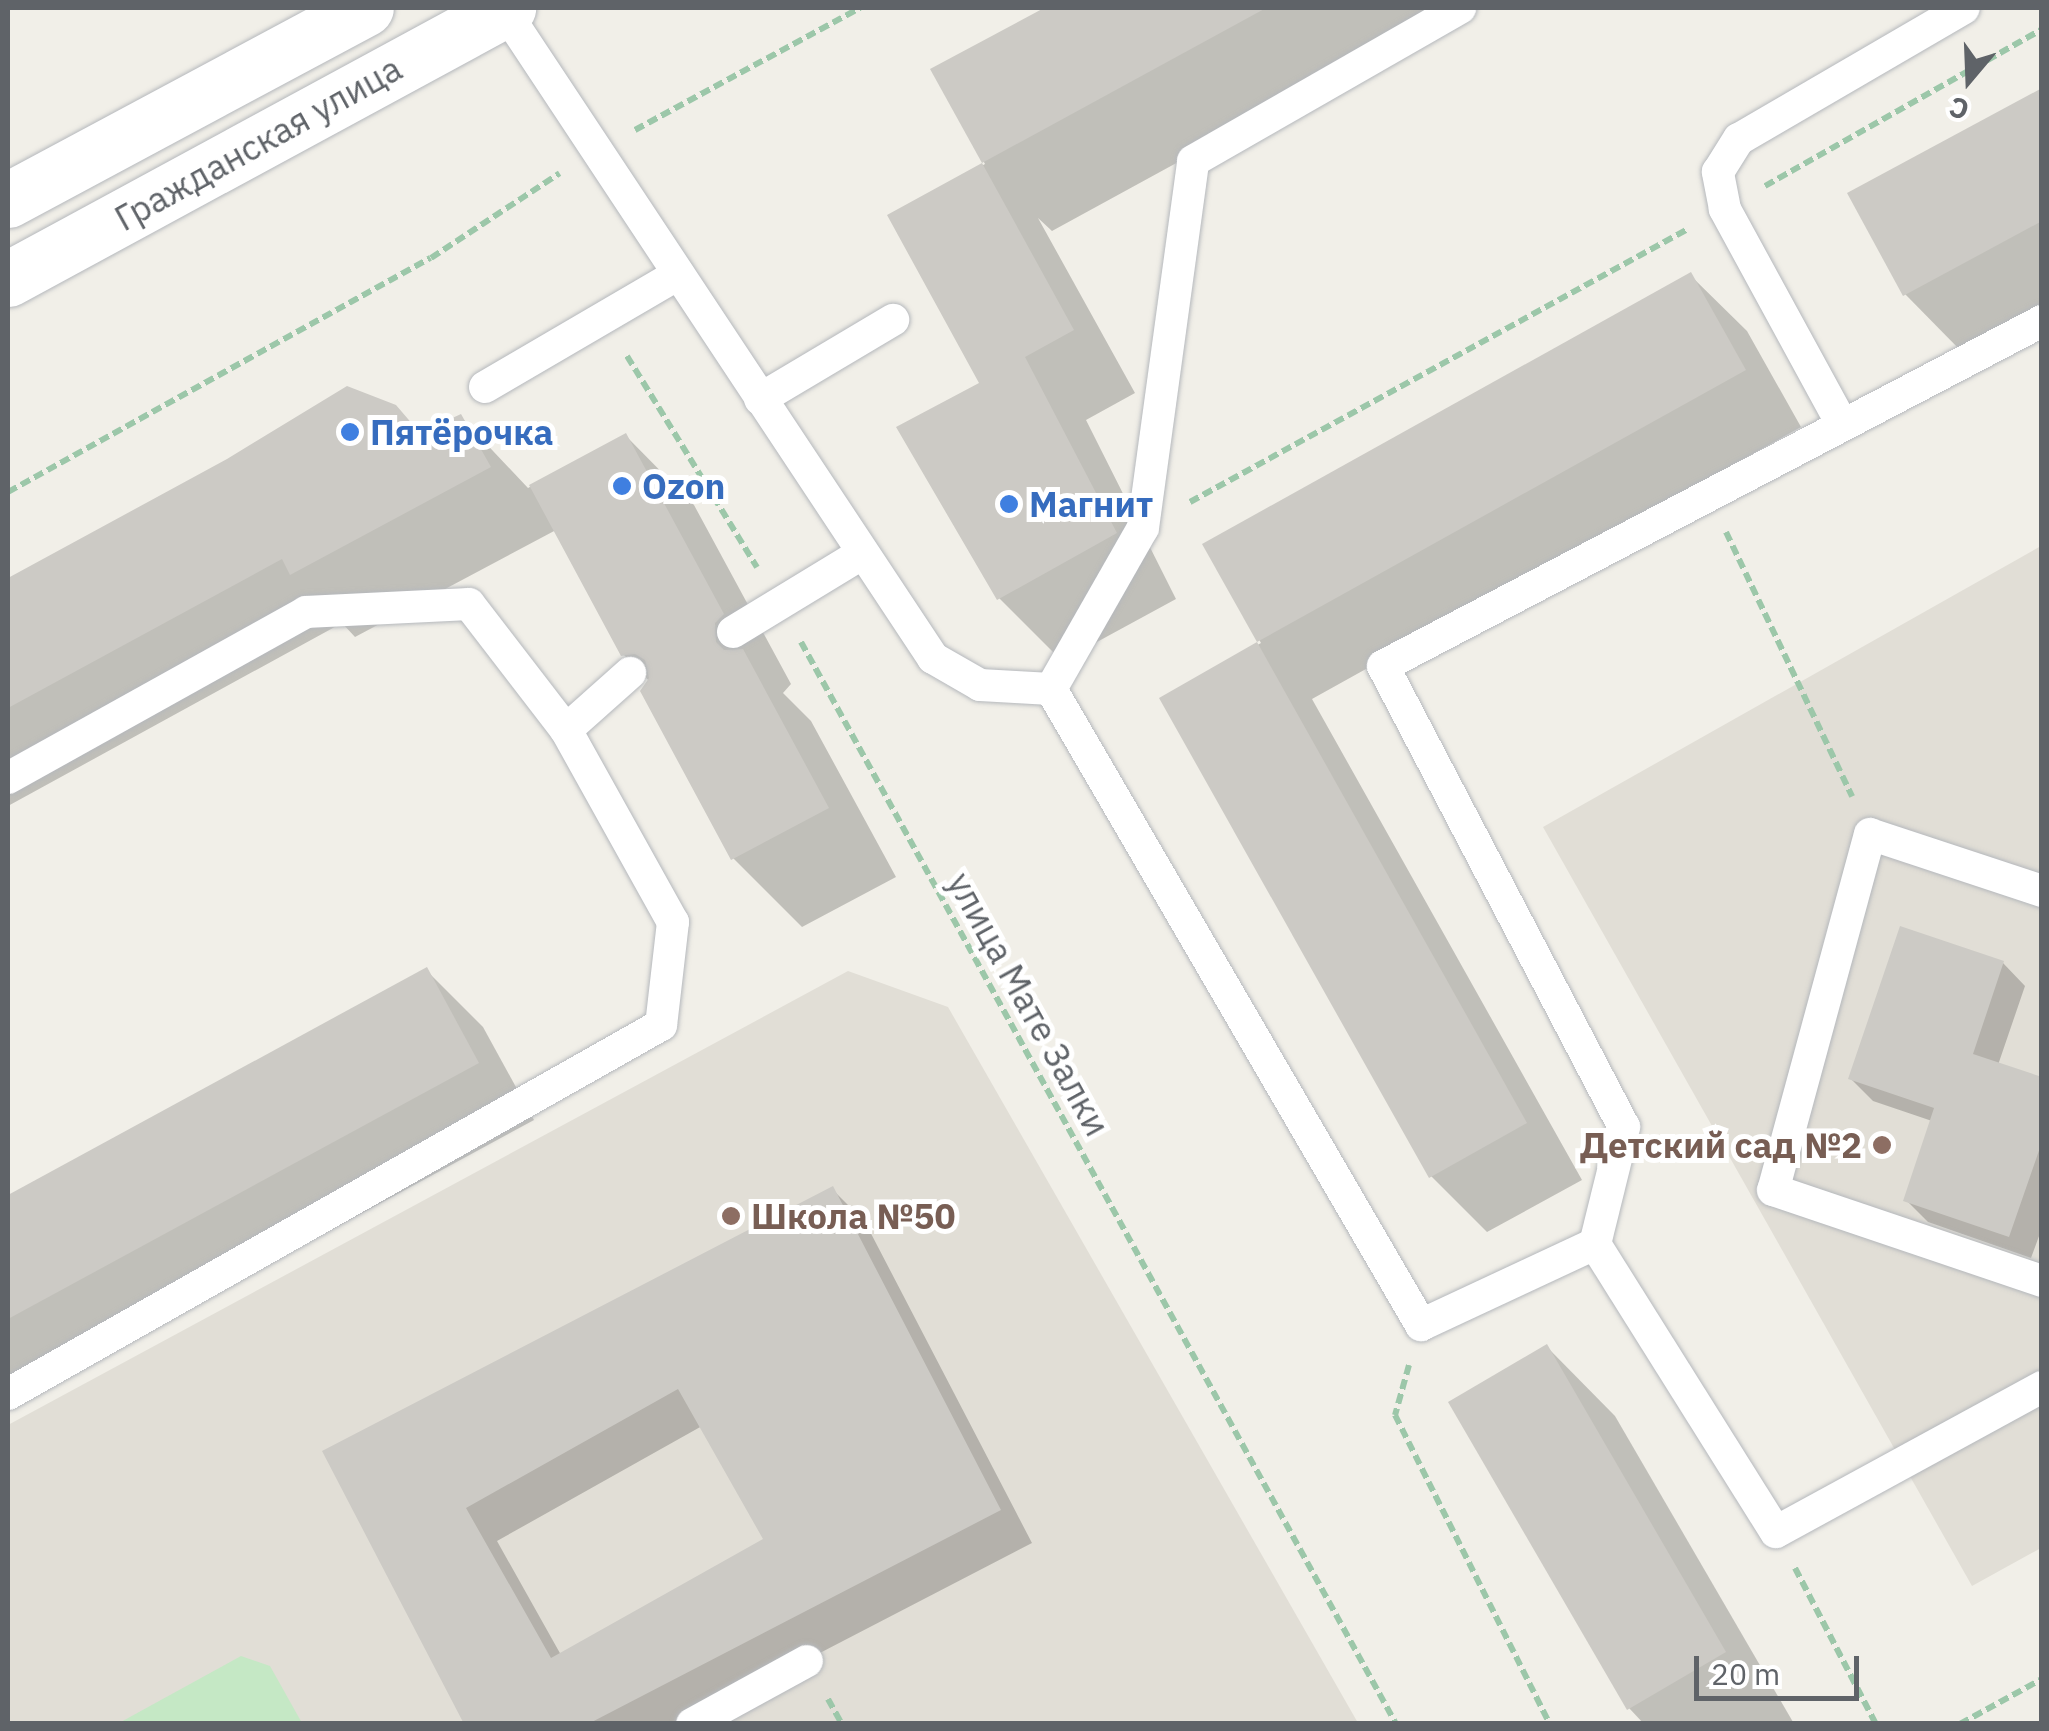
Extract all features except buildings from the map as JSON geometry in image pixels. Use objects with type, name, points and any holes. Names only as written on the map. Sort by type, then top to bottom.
[{"type":"main road","name":"Гражданская улица","points":[[8,200],[366,8]]},
{"type":"main road","name":"Гражданская улица","points":[[8,279],[506,8]]},
{"type":"lane","points":[[506,8],[932,658],[980,684],[1051,688]]},
{"type":"lane","points":[[1051,688],[1143,528],[1193,161],[1460,8]]},
{"type":"lane","points":[[1842,424],[1725,209],[1718,172],[1739,138],[1964,8]]},
{"type":"lane","points":[[485,387],[678,274]]},
{"type":"lane","points":[[760,399],[893,320]]},
{"type":"lane","points":[[2042,321],[1384,666],[1624,1128],[1595,1244],[1776,1532],[2042,1386]]},
{"type":"lane","points":[[733,632],[862,553]]},
{"type":"lane","points":[[8,778],[306,612],[469,604],[566,730],[673,922],[661,1025],[8,1394]]},
{"type":"lane","points":[[566,730],[630,672]]},
{"type":"lane","points":[[1051,688],[1421,1325],[1595,1244]]},
{"type":"lane","points":[[2042,892],[1870,834],[1773,1190],[2042,1281]]},
{"type":"lane","points":[[692,1724],[806,1661]]},
{"type":"path","points":[[621,138],[860,8]]},
{"type":"path","points":[[1143,528],[1725,209],[2042,29]]},
{"type":"path","points":[[8,492],[431,258],[573,164]]},
{"type":"path","name":"улица Мате Залки","points":[[603,318],[780,604],[1396,1724]]},
{"type":"path","points":[[1709,496],[1870,834]]},
{"type":"path","points":[[1421,1325],[1395,1415],[1550,1724]]},
{"type":"path","points":[[1776,1532],[1876,1724]]},
{"type":"path","points":[[1960,1724],[2042,1679]]},
{"type":"shaded area","name":"Детский сад №2","points":[[2041,546],[2041,1548],[1972,1586],[1543,827]]},
{"type":"shaded area","name":"Школа №50","points":[[848,971],[948,1007],[1358,1723],[8,1724],[8,1425]]},
{"type":"green space","points":[[241,1656],[270,1666],[302,1723],[119,1723]]},
{"type":"place","name":"Пятёрочка","points":[[350,432]]},
{"type":"place","name":"Ozon","points":[[622,486]]},
{"type":"place","name":"Магнит","points":[[1009,504]]},
{"type":"place","name":"Детский сад №2","points":[[1882,1145]]},
{"type":"place","name":"Школа №50","points":[[731,1216]]}]
